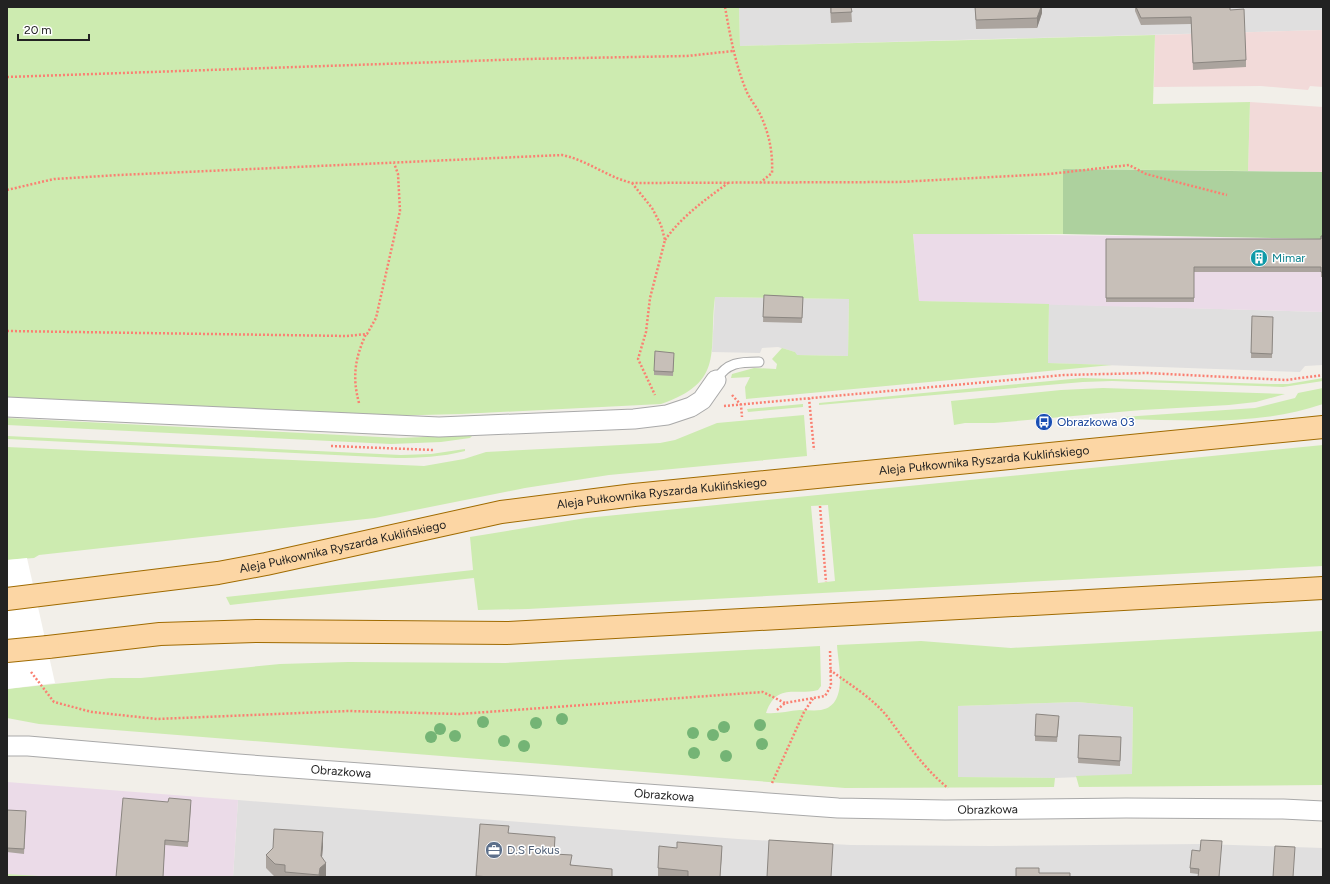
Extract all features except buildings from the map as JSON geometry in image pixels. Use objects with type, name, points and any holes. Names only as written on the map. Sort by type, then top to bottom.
[{"type":"main road","name":"Aleja Pułkownika Ryszarda Kuklińskiego","points":[[7,599],[218,573],[266,564],[508,511],[634,495],[1323,427]]},
{"type":"main road","points":[[7,651],[160,634],[257,631],[507,634],[1323,588]]},
{"type":"street","points":[[7,407],[439,427],[634,419],[667,415],[691,407],[702,400],[716,380]]},
{"type":"street","name":"Obrazkowa","points":[[7,746],[28,746],[238,764],[838,808],[946,810],[1150,808],[1283,809],[1323,811]]},
{"type":"lane","points":[[716,380],[723,369],[731,365],[742,362],[759,362]]},
{"type":"path","points":[[725,7],[733,51],[746,91],[760,113],[768,135],[773,157],[772,173],[761,182]]},
{"type":"path","points":[[7,77],[527,59],[687,56],[733,51]]},
{"type":"path","points":[[7,190],[54,179],[562,155],[574,158],[618,179],[632,183],[907,181],[1049,174],[1129,165],[1146,174],[1227,195]]},
{"type":"path","points":[[361,423],[360,409],[354,386],[359,351],[376,318],[400,211],[398,174],[394,163]]},
{"type":"path","points":[[667,415],[650,386],[638,359],[646,332],[650,298],[665,240],[676,225],[695,207],[729,182]]},
{"type":"path","points":[[632,183],[652,208],[661,225],[665,240]]},
{"type":"path","points":[[7,331],[315,336],[367,334]]},
{"type":"path","points":[[809,398],[814,450]]},
{"type":"path","points":[[820,506],[826,582]]},
{"type":"path","points":[[777,710],[785,703],[825,696],[831,686],[830,650]]},
{"type":"path","points":[[28,668],[54,702],[92,712],[157,718],[348,711],[459,714],[763,692],[785,703]]},
{"type":"path","points":[[830,670],[873,703],[885,715],[922,764],[951,791]]},
{"type":"path","points":[[771,785],[804,712],[814,697]]},
{"type":"shaded area","points":[[739,7],[1323,7],[1323,30],[740,46]]},
{"type":"shaded area","points":[[1323,30],[1323,87],[1310,86],[1308,90],[1261,86],[1154,87],[1155,35]]},
{"type":"shaded area","points":[[1250,102],[1323,107],[1323,172],[1248,171]]},
{"type":"shaded area","points":[[913,233],[1323,239],[1323,312],[919,301]]},
{"type":"shaded area","points":[[715,297],[849,299],[848,356],[796,355],[795,352],[778,347],[762,348],[760,353],[712,352]]},
{"type":"shaded area","points":[[1049,304],[1323,312],[1323,365],[1305,366],[1300,372],[1048,363]]},
{"type":"shaded area","points":[[1077,702],[1133,707],[1132,775],[1055,778],[958,777],[958,706]]},
{"type":"shaded area","points":[[7,782],[238,800],[233,877],[38,877],[7,874]]},
{"type":"shaded area","points":[[238,800],[738,839],[851,845],[991,846],[1201,844],[1323,848],[1323,877],[233,877]]},
{"type":"green space","points":[[7,7],[739,7],[740,46],[1155,35],[1153,104],[1250,102],[1248,171],[1063,169],[1063,234],[913,234],[919,301],[1049,304],[1048,363],[1112,365],[746,399],[745,387],[750,377],[731,378],[732,374],[754,368],[776,369],[777,364],[772,359],[782,348],[795,352],[797,355],[848,356],[849,299],[715,297],[712,349],[710,362],[705,375],[696,386],[682,395],[661,404],[461,414],[383,416],[7,397]]},
{"type":"green space","points":[[1063,169],[1323,172],[1323,239],[1063,234]]},
{"type":"green space","points":[[1082,378],[1271,384],[1288,384],[1323,378],[1323,381],[1283,387],[1112,381],[1083,382],[819,405],[819,403]]},
{"type":"green space","points":[[1103,388],[1285,394],[1256,402],[1229,405],[1142,410],[954,425],[951,401],[1061,390]]},
{"type":"green space","points":[[1323,388],[1323,404],[1274,416],[1224,420],[1123,419],[1123,417],[1255,408],[1295,398],[1298,393]]},
{"type":"green space","points":[[803,404],[803,407],[748,412],[747,409]]},
{"type":"green space","points":[[804,415],[807,456],[609,475],[525,488],[375,518],[39,555],[34,558],[7,560],[7,447],[424,466],[464,459],[486,452],[660,443],[675,440],[717,423]]},
{"type":"green space","points":[[7,418],[399,438],[473,435],[470,438],[441,442],[391,444],[7,425]]},
{"type":"green space","points":[[7,436],[401,455],[431,454],[465,449],[465,451],[430,457],[396,458],[7,439]]},
{"type":"green space","points":[[1323,445],[1323,566],[528,609],[478,610],[474,578],[230,605],[226,597],[473,570],[470,537],[586,518]],"holes":[[[828,505],[835,581],[818,583],[811,506]]]},
{"type":"green space","points":[[1323,631],[1323,785],[1079,787],[1076,776],[1132,774],[1133,707],[1077,702],[958,706],[958,777],[1055,778],[1054,787],[845,788],[39,724],[7,718],[7,689],[111,678],[141,678],[280,664],[348,662],[505,663],[820,646],[821,686],[818,690],[788,692],[776,697],[770,703],[766,713],[779,713],[800,710],[821,710],[830,707],[839,692],[840,673],[837,645],[921,641],[1011,648]]},
{"type":"green space","points":[[7,874],[39,876],[7,877]]},
{"type":"pier","points":[[27,558],[55,683],[7,689],[7,560]]},
{"type":"place","name":"Mimar","points":[[1259,258]]},
{"type":"place","name":"Obrazkowa 03","points":[[1044,422]]},
{"type":"place","name":"D.S Fokus","points":[[494,850]]}]
